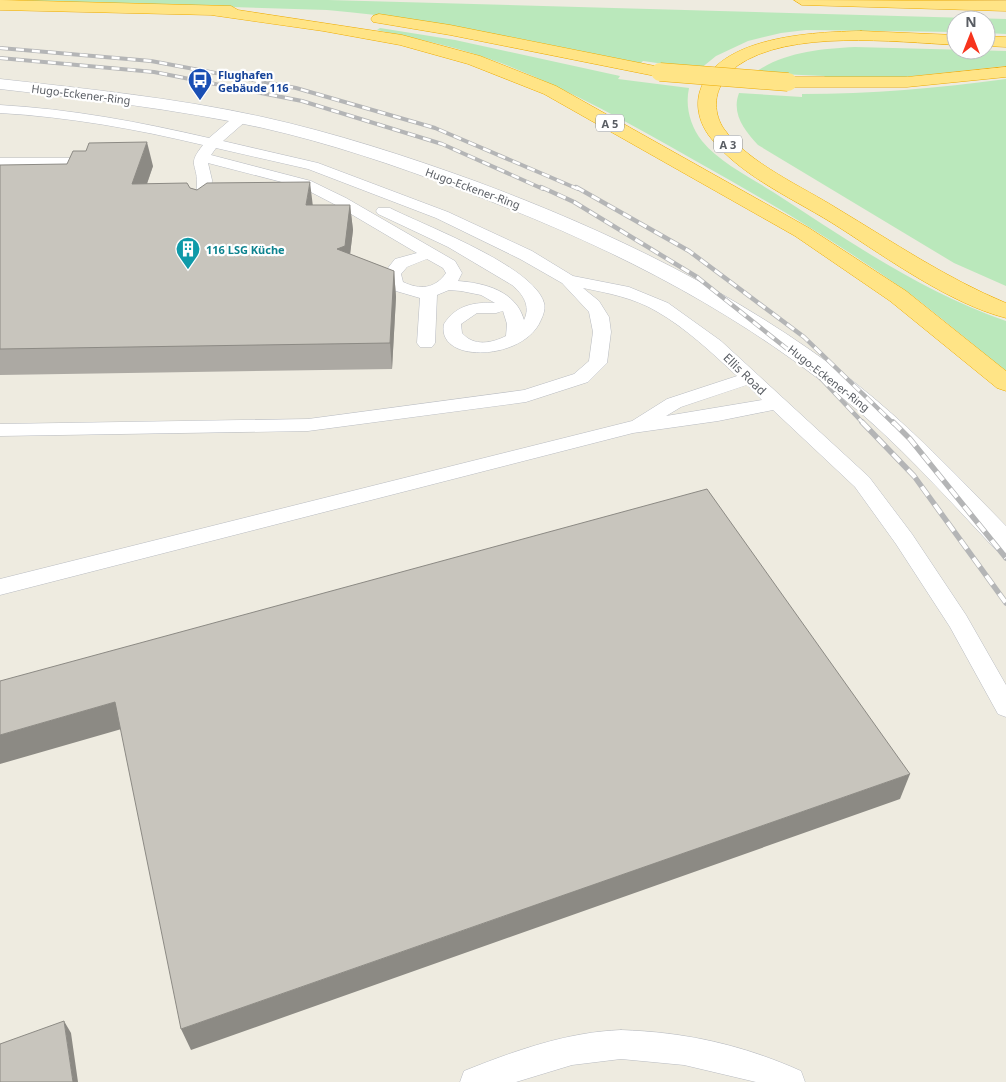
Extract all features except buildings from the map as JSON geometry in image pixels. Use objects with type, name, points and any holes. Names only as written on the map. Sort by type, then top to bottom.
[{"type":"highway","points":[[802,0],[1006,6]]},
{"type":"highway","points":[[0,5],[307,13],[404,22],[660,72],[788,82],[907,82],[1006,72]]},
{"type":"highway","name":"A 5","points":[[213,11],[323,26],[402,40],[474,60],[550,90],[802,232],[898,296],[1006,383]]},
{"type":"highway","name":"A 3","points":[[946,40],[821,37],[773,44],[746,53],[723,70],[710,88],[707,101],[708,113],[717,133],[749,161],[923,271],[1006,311]]},
{"type":"street","name":"Hugo-Eckener-Ring","points":[[0,84],[140,101],[241,118],[338,142],[408,164],[496,196],[603,241],[738,312],[797,352],[893,428],[1006,543]]},
{"type":"lane","name":"Ellis Road","points":[[0,109],[35,111],[132,124],[313,166],[442,215],[526,256],[568,280],[623,291],[662,307],[715,345],[862,482],[904,539],[958,621],[1006,707]]},
{"type":"lane","points":[[202,208],[205,190],[204,175],[200,164],[202,157],[214,142],[241,118]]},
{"type":"lane","points":[[202,157],[285,177],[306,184],[340,201],[449,265],[454,273],[448,285]]},
{"type":"lane","points":[[0,163],[76,163]]},
{"type":"lane","points":[[368,187],[372,199],[378,208],[449,241],[512,276],[528,290],[535,301],[536,314],[530,327],[515,339],[499,347],[485,349],[471,347],[458,340],[452,333],[451,326],[455,318],[461,313],[478,308],[496,308]]},
{"type":"lane","points":[[420,258],[401,263],[392,273],[396,285],[406,290],[429,292],[448,285],[482,289],[498,295],[516,317],[515,339]]},
{"type":"lane","points":[[0,430],[308,425],[526,396],[581,378],[598,363],[603,327],[595,307],[582,297],[568,280]]},
{"type":"lane","points":[[426,343],[429,292]]},
{"type":"lane","points":[[632,427],[674,403],[750,378]]},
{"type":"lane","points":[[0,587],[632,427],[718,415],[776,403]]},
{"type":"lane","points":[[475,1082],[537,1059],[604,1045],[655,1046],[720,1058],[762,1069],[790,1082]]},
{"type":"green space","points":[[0,0],[328,0],[946,17],[946,32],[806,30],[781,33],[748,41],[716,56],[700,69],[643,61],[640,64],[445,25],[327,10]]},
{"type":"green space","points":[[996,19],[1006,19],[1006,34],[996,34]]},
{"type":"green space","points":[[380,28],[455,40],[620,76],[618,79],[689,88],[688,109],[694,129],[709,149],[726,163],[886,264],[945,295],[1006,321],[1006,371],[906,291],[854,256],[801,222],[623,120],[551,84],[501,63],[455,48],[377,30]]},
{"type":"green space","points":[[855,47],[946,49],[946,60],[996,60],[996,51],[1006,51],[1006,66],[905,77],[826,78],[824,76],[754,73],[777,60],[802,53]]},
{"type":"green space","points":[[1006,79],[1006,286],[954,263],[758,145],[744,128],[737,108],[739,93],[802,97],[802,94],[904,90]]},
{"type":"railway","points":[[0,48],[151,61],[296,88],[435,128],[578,189]]},
{"type":"railway","points":[[0,58],[154,72],[302,101],[442,144],[543,189]]},
{"type":"railway","points":[[541,187],[574,202],[697,277],[811,368],[864,424]]},
{"type":"railway","points":[[576,187],[689,251],[804,337],[894,424]]},
{"type":"railway","points":[[862,422],[914,476],[1006,603]]},
{"type":"railway","points":[[893,422],[910,439],[1006,558]]},
{"type":"place","name":"Flughafen Gebäude 116","points":[[200,101]]},
{"type":"place","name":"116 LSG Küche","points":[[188,270]]}]
